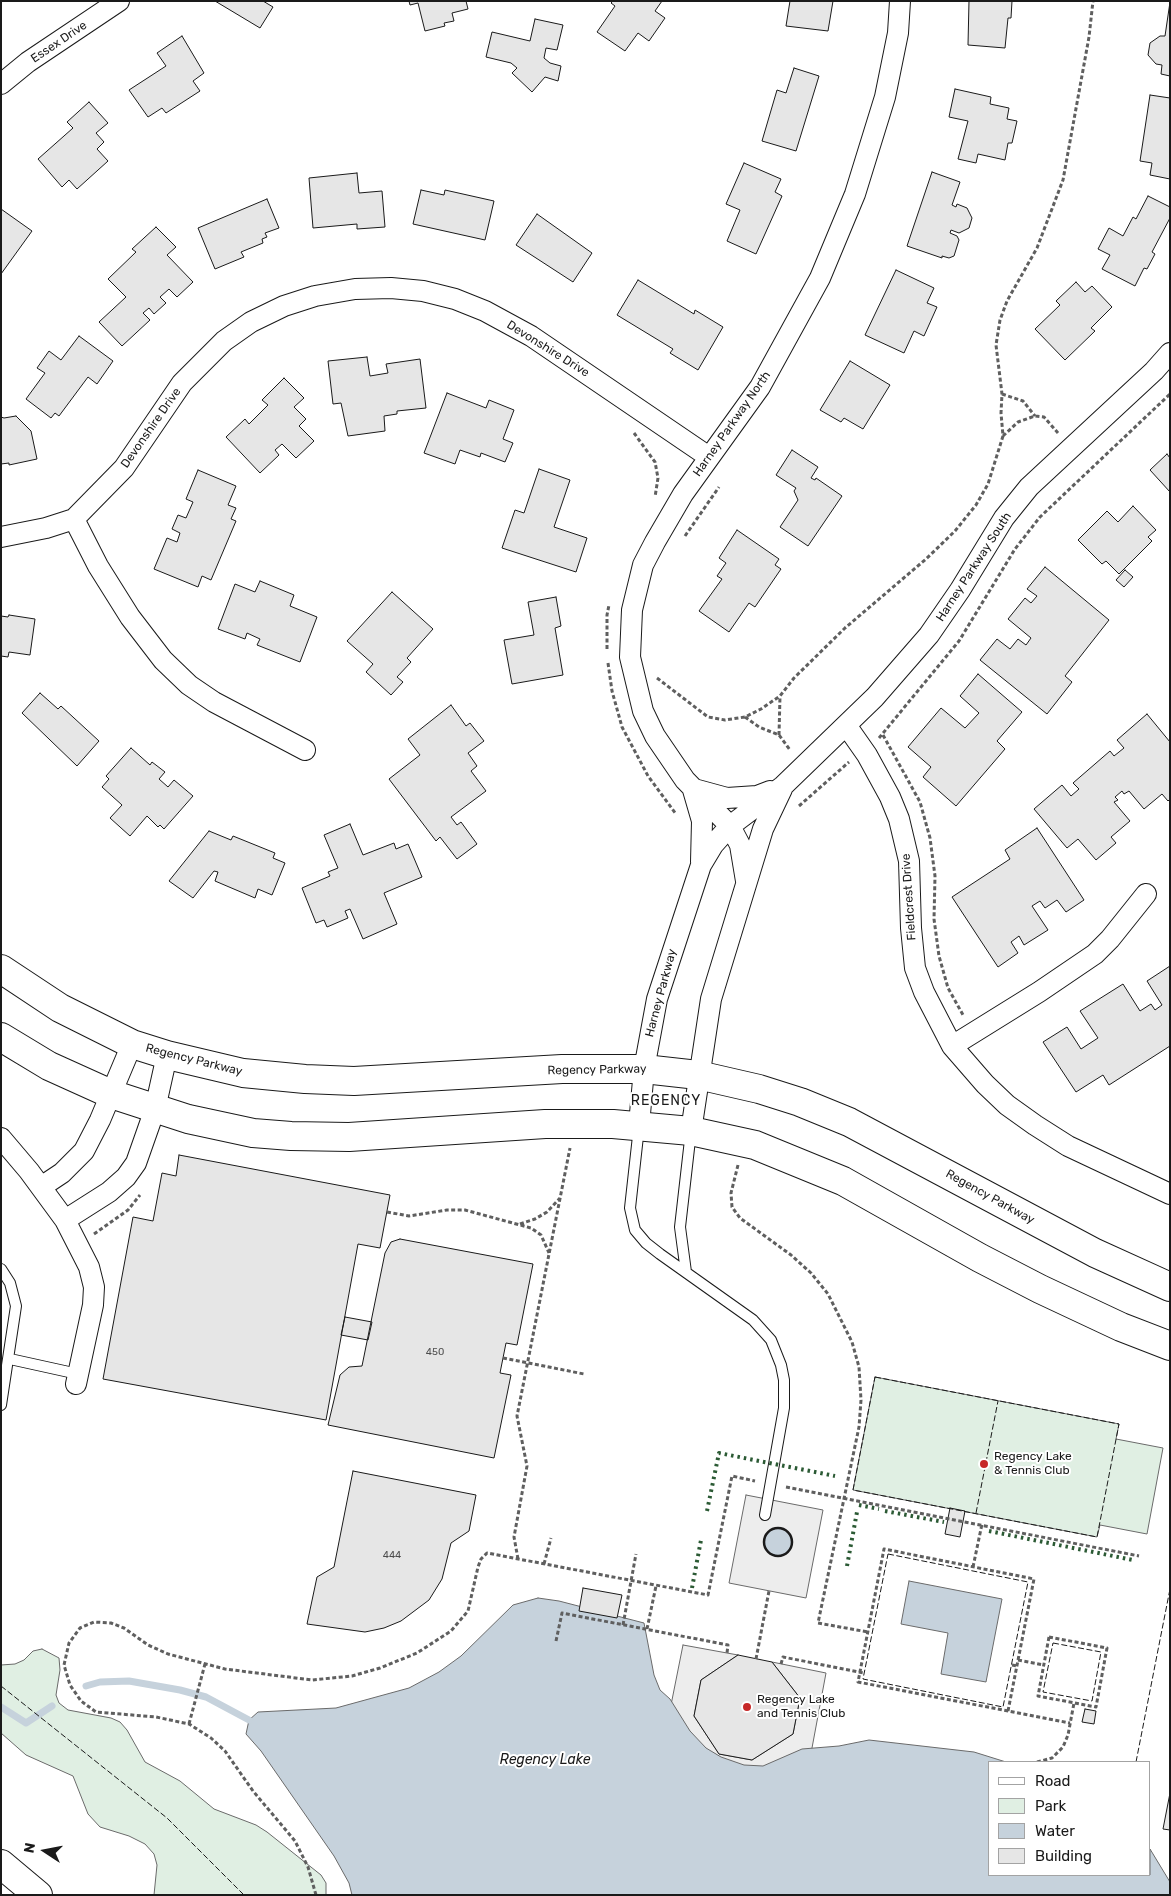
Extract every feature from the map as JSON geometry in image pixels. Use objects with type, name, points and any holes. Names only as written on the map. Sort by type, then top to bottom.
[{"type":"main road","name":"Regency Parkway","points":[[1,969],[60,1008],[132,1044],[167,1055],[243,1073],[328,1080],[384,1080],[562,1069],[644,1069],[698,1075],[777,1094],[849,1122],[1095,1253],[1170,1287]]},
{"type":"main road","points":[[1,1037],[49,1066],[111,1094],[155,1109],[237,1130],[308,1137],[545,1124],[639,1125],[691,1131],[755,1145],[816,1168],[1018,1278],[1121,1327],[1170,1346]]},
{"type":"main road","points":[[1,1864],[38,1895]]},
{"type":"street","name":"Essex Drive","points":[[1,84],[28,62],[119,1]]},
{"type":"street","name":"Harney Parkway North","points":[[730,826],[692,788],[669,759],[643,710],[630,657],[630,634],[636,587],[643,565],[679,502],[760,387],[820,278],[856,194],[885,97],[898,34],[900,1]]},
{"type":"street","name":"Devonshire Drive","points":[[1,537],[46,528],[74,519],[124,468],[182,382],[224,341],[251,322],[284,306],[315,296],[354,288],[391,288],[424,291],[455,299],[485,311],[531,336],[709,457]]},
{"type":"street","name":"Harney Parkway South","points":[[783,786],[876,697],[929,635],[960,590],[1004,518],[1028,487],[1154,371],[1170,353]]},
{"type":"street","points":[[74,519],[98,566],[125,610],[145,639],[163,660],[189,685],[214,702],[305,750]]},
{"type":"street","name":"Fieldcrest Drive","points":[[846,725],[863,749],[890,797],[899,819],[909,860],[911,928],[915,968],[924,992],[952,1046],[990,1089],[1035,1126],[1068,1146],[1170,1194]]},
{"type":"street","points":[[692,788],[711,796],[742,798],[757,796],[783,786]]},
{"type":"street","points":[[691,1131],[698,1075],[711,1000],[763,828],[783,786]]},
{"type":"street","name":"Harney Parkway","points":[[700,865],[713,845],[730,826],[783,786]]},
{"type":"street","name":"Harney Parkway","points":[[639,1125],[644,1069],[659,994],[700,865],[702,821],[692,788]]},
{"type":"street","points":[[730,826],[740,845],[746,881]]},
{"type":"street","points":[[952,1046],[1039,992],[1094,954],[1110,939],[1146,894]]},
{"type":"street","points":[[41,1187],[62,1173],[84,1151],[132,1044]]},
{"type":"street","points":[[65,1220],[109,1192],[126,1177],[141,1152],[155,1109],[167,1055]]},
{"type":"street","points":[[1,1138],[65,1220],[83,1252],[94,1287],[91,1315],[77,1379]]},
{"type":"lane","points":[[639,1125],[631,1198],[632,1221],[635,1230],[646,1243],[753,1320],[764,1331],[777,1352],[781,1364],[785,1394],[765,1515]]},
{"type":"lane","points":[[686,1272],[680,1227],[691,1131]]},
{"type":"lane","points":[[1,1269],[10,1282],[16,1306],[10,1359],[1,1405]]},
{"type":"lane","points":[[10,1359],[77,1379]]},
{"type":"path","points":[[655,677],[708,717],[725,720],[745,717],[780,696],[794,678],[845,628],[955,531],[976,505],[988,484],[1003,436],[1002,394],[996,345],[1000,320],[1007,300],[1037,248],[1063,180],[1089,37],[1093,1]]},
{"type":"path","points":[[1002,394],[1023,401],[1035,416],[1018,422],[1003,436]]},
{"type":"path","points":[[883,735],[958,641],[1015,549],[1040,517],[1170,394]]},
{"type":"path","points":[[632,430],[655,462],[658,478],[653,501]]},
{"type":"path","points":[[682,541],[720,487]]},
{"type":"path","points":[[607,651],[607,614],[611,600]]},
{"type":"path","points":[[608,659],[612,691],[622,727],[648,776],[678,818]]},
{"type":"path","points":[[745,717],[760,727],[779,735],[780,696]]},
{"type":"path","points":[[820,788],[863,749]]},
{"type":"path","points":[[518,1559],[514,1538],[527,1466],[516,1416],[570,1148]]},
{"type":"path","points":[[737,1166],[731,1193],[732,1207],[737,1215],[811,1273],[828,1294],[852,1342],[859,1367],[861,1400],[859,1426],[818,1623],[868,1632]]},
{"type":"path","points":[[98,1243],[94,1234],[128,1210],[145,1187]]},
{"type":"path","points":[[520,1224],[535,1219],[546,1212],[560,1198]]},
{"type":"path","points":[[387,1212],[408,1216],[447,1210],[465,1210],[499,1221],[520,1224],[540,1235],[549,1254]]},
{"type":"path","points":[[503,1358],[584,1374]]},
{"type":"path","points":[[316,1895],[308,1867],[295,1841],[253,1791],[225,1751],[211,1738],[190,1724],[156,1717],[105,1714],[89,1708],[77,1696],[67,1677],[64,1665],[66,1652],[73,1636],[80,1628],[100,1622],[124,1628],[148,1645],[168,1654],[245,1673],[312,1680],[338,1678],[380,1668],[429,1646],[461,1621],[472,1601],[478,1567],[483,1556],[493,1553],[708,1595],[732,1476],[1139,1556]]},
{"type":"path","points":[[973,1567],[982,1524]]},
{"type":"path","points":[[544,1564],[551,1538]]},
{"type":"path","points":[[1008,1711],[1034,1579],[884,1549],[862,1672],[858,1682],[1070,1724]]},
{"type":"path","points":[[624,1625],[636,1554]]},
{"type":"path","points":[[647,1630],[656,1586]]},
{"type":"path","points":[[756,1659],[769,1591]]},
{"type":"path","points":[[556,1641],[562,1613],[728,1645],[727,1653]]},
{"type":"path","points":[[1049,1637],[1107,1648],[1096,1707],[1038,1696],[1044,1665],[1049,1637]]},
{"type":"path","points":[[781,1664],[783,1657],[862,1672]]},
{"type":"path","points":[[1018,1660],[1044,1665]]},
{"type":"path","points":[[190,1724],[205,1664]]},
{"type":"path","points":[[1012,1665],[1017,1666]]},
{"type":"path","points":[[1041,1761],[1058,1754],[1066,1740],[1074,1703]]},
{"type":"green space","name":"Regency Lake & Tennis Club","points":[[875,1377],[1119,1424],[1116,1439],[1163,1448],[1147,1534],[1100,1525],[1097,1537],[853,1490]]},
{"type":"green space","points":[[42,1649],[59,1658],[60,1670],[56,1695],[59,1703],[68,1710],[111,1718],[120,1722],[127,1730],[145,1762],[180,1781],[214,1809],[256,1825],[267,1832],[321,1875],[326,1883],[326,1895],[154,1895],[157,1865],[154,1854],[145,1844],[129,1836],[100,1827],[88,1814],[73,1776],[26,1755],[1,1733],[1,1665],[15,1664],[24,1660],[33,1651]]},
{"type":"shaded area","points":[[746,1495],[823,1510],[806,1598],[729,1583]]},
{"type":"shaded area","points":[[683,1645],[738,1655],[701,1680],[694,1716],[719,1754],[752,1760],[793,1734],[800,1698],[772,1662],[826,1673],[809,1764],[764,1795],[665,1735]]},
{"type":"water","points":[[778,1528],[788,1532],[792,1542],[788,1552],[778,1556],[768,1552],[764,1542],[768,1532]]},
{"type":"water","points":[[909,1581],[1002,1599],[986,1682],[941,1674],[948,1633],[901,1624]]},
{"type":"water","name":"Regency Lake","points":[[538,1598],[559,1601],[644,1623],[654,1675],[660,1690],[670,1699],[690,1731],[706,1748],[721,1757],[744,1765],[763,1766],[802,1749],[839,1746],[869,1740],[974,1752],[1003,1761],[988,1761],[988,1876],[1151,1876],[1151,1851],[1170,1882],[1170,1895],[352,1895],[349,1883],[334,1856],[261,1751],[246,1734],[249,1720],[258,1712],[336,1708],[409,1688],[439,1672],[461,1656],[513,1605]]},
{"type":"building","points":[[215,1],[263,1],[273,7],[260,28]]},
{"type":"building","points":[[409,1],[466,1],[468,9],[452,13],[454,21],[444,23],[445,26],[425,31],[418,3],[410,5]]},
{"type":"building","points":[[613,1],[662,1],[655,11],[665,18],[649,41],[638,33],[625,51],[597,32],[615,6],[611,3]]},
{"type":"building","points":[[790,1],[833,1],[828,31],[786,26]]},
{"type":"building","points":[[969,1],[1012,1],[1011,18],[1008,18],[1005,48],[968,45]]},
{"type":"building","points":[[1170,2],[1170,76],[1161,74],[1162,65],[1156,64],[1148,55],[1150,43],[1160,36],[1165,36]]},
{"type":"building","points":[[535,19],[563,25],[557,50],[546,48],[544,58],[550,63],[561,66],[558,81],[545,77],[532,92],[512,73],[517,68],[511,63],[486,57],[492,32],[530,41]]},
{"type":"building","points":[[182,36],[204,73],[193,81],[200,91],[166,113],[162,108],[148,117],[129,90],[166,66],[157,53]]},
{"type":"building","points":[[794,68],[819,76],[796,151],[762,141],[777,90],[786,93]]},
{"type":"building","points":[[955,89],[991,97],[990,104],[1009,108],[1007,119],[1017,121],[1012,143],[1008,143],[1005,160],[978,154],[976,163],[958,159],[968,121],[949,117]]},
{"type":"building","points":[[1150,95],[1170,98],[1170,179],[1150,175],[1152,163],[1140,161]]},
{"type":"building","points":[[89,102],[108,123],[96,133],[104,142],[97,149],[108,161],[77,189],[69,180],[62,187],[38,159],[73,128],[67,122]]},
{"type":"building","points":[[744,163],[781,179],[775,192],[782,196],[756,254],[727,241],[740,210],[726,204]]},
{"type":"building","points":[[932,172],[960,182],[952,205],[956,207],[957,204],[967,208],[972,218],[969,228],[959,233],[951,230],[950,233],[957,236],[959,240],[954,256],[949,258],[942,256],[942,258],[907,246]]},
{"type":"building","points":[[357,173],[359,193],[382,191],[385,227],[357,229],[357,224],[313,228],[309,178]]},
{"type":"building","points":[[421,190],[444,195],[445,190],[494,201],[485,240],[413,224]]},
{"type":"building","points":[[1148,196],[1170,207],[1170,218],[1152,252],[1155,254],[1147,269],[1144,268],[1135,286],[1102,269],[1110,255],[1098,249],[1109,228],[1123,236],[1133,217],[1136,219]]},
{"type":"building","points":[[267,199],[279,228],[265,233],[267,237],[262,239],[263,243],[241,252],[244,257],[215,269],[198,228]]},
{"type":"building","points":[[1,209],[32,231],[1,274]]},
{"type":"building","points":[[537,214],[592,253],[573,282],[516,245]]},
{"type":"building","points":[[156,227],[176,247],[167,255],[193,282],[177,297],[169,289],[160,297],[166,303],[154,314],[149,308],[143,313],[150,320],[122,346],[99,322],[126,297],[108,279],[136,252],[132,249]]},
{"type":"building","points":[[896,270],[934,288],[927,303],[937,307],[924,336],[914,331],[904,353],[865,335]]},
{"type":"building","points":[[638,280],[694,314],[695,310],[723,327],[698,370],[670,353],[673,349],[617,315]]},
{"type":"building","points":[[1076,282],[1085,292],[1092,286],[1112,307],[1091,328],[1095,331],[1065,360],[1035,329],[1060,305],[1056,301]]},
{"type":"building","points":[[79,336],[113,361],[97,384],[88,377],[59,416],[55,413],[51,418],[26,399],[45,373],[37,368],[49,351],[61,360]]},
{"type":"building","points":[[367,357],[370,376],[388,373],[386,364],[420,359],[426,408],[397,411],[397,414],[384,416],[385,431],[348,436],[341,403],[333,404],[328,361]]},
{"type":"building","points":[[850,361],[890,385],[863,429],[844,418],[841,422],[820,410]]},
{"type":"building","points":[[284,378],[304,398],[294,407],[306,419],[299,426],[314,441],[296,458],[282,444],[275,450],[279,455],[260,473],[226,437],[245,419],[249,424],[268,405],[262,400]]},
{"type":"building","points":[[447,393],[486,408],[489,400],[514,410],[503,439],[513,443],[505,462],[481,453],[480,457],[460,450],[455,464],[424,453]]},
{"type":"building","points":[[16,416],[31,431],[37,459],[9,465],[9,463],[1,464],[1,417]]},
{"type":"building","points":[[792,450],[818,467],[811,478],[815,480],[816,478],[842,496],[808,546],[780,527],[798,500],[794,491],[796,488],[776,475]]},
{"type":"building","points":[[1167,454],[1170,458],[1170,492],[1150,470]]},
{"type":"building","points":[[539,469],[570,480],[554,527],[587,538],[576,572],[502,548],[515,510],[524,513]]},
{"type":"building","points":[[198,470],[236,486],[228,505],[236,508],[231,519],[236,521],[211,580],[202,576],[198,587],[154,569],[167,538],[177,542],[180,533],[172,529],[178,515],[186,518],[193,502],[186,499]]},
{"type":"building","points":[[1133,506],[1156,530],[1148,537],[1152,541],[1119,574],[1106,561],[1102,564],[1078,540],[1107,511],[1118,522]]},
{"type":"building","points":[[737,530],[779,559],[775,565],[781,569],[755,607],[749,603],[729,632],[699,611],[722,579],[717,576],[726,563],[719,558]]},
{"type":"building","points":[[1045,567],[1109,620],[1065,676],[1072,682],[1047,714],[980,660],[997,639],[1010,649],[1018,639],[1026,645],[1031,638],[1008,619],[1025,598],[1031,603],[1037,596],[1027,589]]},
{"type":"building","points":[[1125,570],[1133,577],[1124,587],[1116,580]]},
{"type":"building","points":[[260,581],[294,595],[290,606],[317,617],[300,662],[257,645],[260,639],[247,633],[245,639],[218,629],[235,584],[255,592]]},
{"type":"building","points":[[392,592],[433,629],[407,658],[411,662],[397,677],[403,682],[391,695],[366,672],[373,664],[347,641]]},
{"type":"building","points":[[556,597],[561,626],[555,628],[563,675],[512,684],[504,640],[534,635],[528,602]]},
{"type":"building","points":[[9,615],[35,619],[30,655],[9,652],[8,657],[1,656],[1,616],[8,617]]},
{"type":"building","points":[[978,674],[1022,712],[997,741],[1005,749],[956,806],[923,777],[931,767],[908,747],[941,708],[965,728],[979,713],[960,696]]},
{"type":"building","points":[[40,693],[58,709],[61,706],[99,741],[77,766],[22,713]]},
{"type":"building","points":[[451,705],[466,726],[470,723],[484,741],[468,753],[477,766],[471,771],[486,791],[451,817],[457,825],[461,822],[477,844],[457,859],[440,837],[436,841],[389,779],[420,755],[408,739]]},
{"type":"building","points":[[1147,714],[1170,742],[1170,799],[1168,801],[1162,794],[1144,809],[1129,791],[1124,794],[1122,791],[1115,797],[1118,800],[1114,802],[1130,821],[1111,837],[1116,843],[1096,860],[1078,839],[1067,848],[1034,809],[1062,785],[1071,796],[1079,789],[1073,783],[1110,751],[1114,756],[1124,748],[1117,740]]},
{"type":"building","points":[[131,748],[150,765],[152,762],[165,772],[159,779],[168,787],[174,780],[193,796],[164,829],[160,825],[158,827],[147,816],[130,836],[110,818],[122,805],[102,787],[109,779],[106,776]]},
{"type":"building","points":[[350,824],[363,855],[394,843],[396,849],[408,844],[422,877],[384,893],[397,924],[363,939],[350,909],[345,911],[348,918],[327,927],[324,920],[316,923],[302,888],[330,876],[328,872],[338,868],[324,835]]},
{"type":"building","points":[[1037,828],[1084,900],[1066,912],[1057,900],[1045,908],[1040,901],[1032,906],[1048,930],[1024,945],[1019,936],[1011,942],[1018,953],[998,967],[952,897],[1010,859],[1005,850]]},
{"type":"building","points":[[209,831],[231,840],[233,836],[275,853],[273,858],[285,863],[272,895],[258,889],[255,898],[215,881],[218,872],[214,871],[193,898],[169,881]]},
{"type":"building","points":[[1170,966],[1170,1046],[1109,1085],[1103,1075],[1076,1092],[1043,1042],[1067,1027],[1081,1049],[1098,1038],[1080,1011],[1123,984],[1140,1011],[1151,1004],[1155,1010],[1162,1005],[1147,981]]},
{"type":"building","points":[[179,1155],[390,1195],[380,1248],[358,1244],[326,1420],[103,1379],[133,1217],[153,1221],[162,1173],[176,1176]]},
{"type":"building","points":[[400,1239],[533,1264],[517,1345],[506,1343],[500,1373],[511,1375],[494,1458],[328,1425],[340,1375],[349,1367],[362,1366],[385,1253],[391,1242]]},
{"type":"building","points":[[345,1317],[372,1322],[368,1340],[341,1335]]},
{"type":"building","points":[[353,1471],[476,1495],[469,1531],[451,1543],[442,1579],[429,1600],[401,1621],[384,1628],[365,1632],[307,1624],[317,1577],[334,1567]]},
{"type":"building","points":[[950,1508],[965,1511],[960,1537],[945,1534]]},
{"type":"building","points":[[583,1588],[622,1595],[617,1618],[579,1611]]},
{"type":"building","name":"Regency Lake and Tennis Club","points":[[738,1655],[772,1662],[800,1698],[793,1734],[752,1760],[719,1754],[694,1716],[701,1680]]},
{"type":"building","points":[[1085,1709],[1096,1711],[1094,1724],[1082,1722]]},
{"type":"building","points":[[1170,1793],[1170,1830],[1163,1829]]},
{"type":"waterway","points":[[86,1686],[100,1682],[129,1681],[180,1690],[206,1697],[249,1720]]},
{"type":"waterway","points":[[1,1707],[26,1723],[52,1706]]},
{"type":"hedge","points":[[707,1511],[719,1453],[835,1476]]},
{"type":"hedge","points":[[859,1505],[879,1509]]},
{"type":"hedge","points":[[885,1511],[944,1522]]},
{"type":"hedge","points":[[847,1566],[857,1512]]},
{"type":"hedge","points":[[989,1531],[1133,1560]]},
{"type":"hedge","points":[[692,1588],[701,1540]]},
{"type":"fence","points":[[875,1377],[1119,1424],[1097,1537],[853,1490],[875,1377]]},
{"type":"fence","points":[[976,1513],[998,1401]]},
{"type":"fence","points":[[888,1554],[1028,1582],[1003,1707],[863,1679],[888,1554]]},
{"type":"fence","points":[[1136,1761],[1170,1589]]},
{"type":"fence","points":[[1053,1643],[1101,1652],[1092,1701],[1043,1692],[1053,1643]]},
{"type":"fence","points":[[1,1686],[167,1818],[244,1895]]},
{"type":"wall","points":[[778,1528],[788,1532],[792,1542],[788,1552],[778,1556],[768,1552],[764,1542],[768,1532],[778,1528]]},
{"type":"place","name":"Regency Lake & Tennis Club","points":[[984,1464]]},
{"type":"place","name":"Regency Lake and Tennis Club","points":[[747,1707]]},
{"type":"district","name":"REGENCY","points":[[666,1101]]}]
